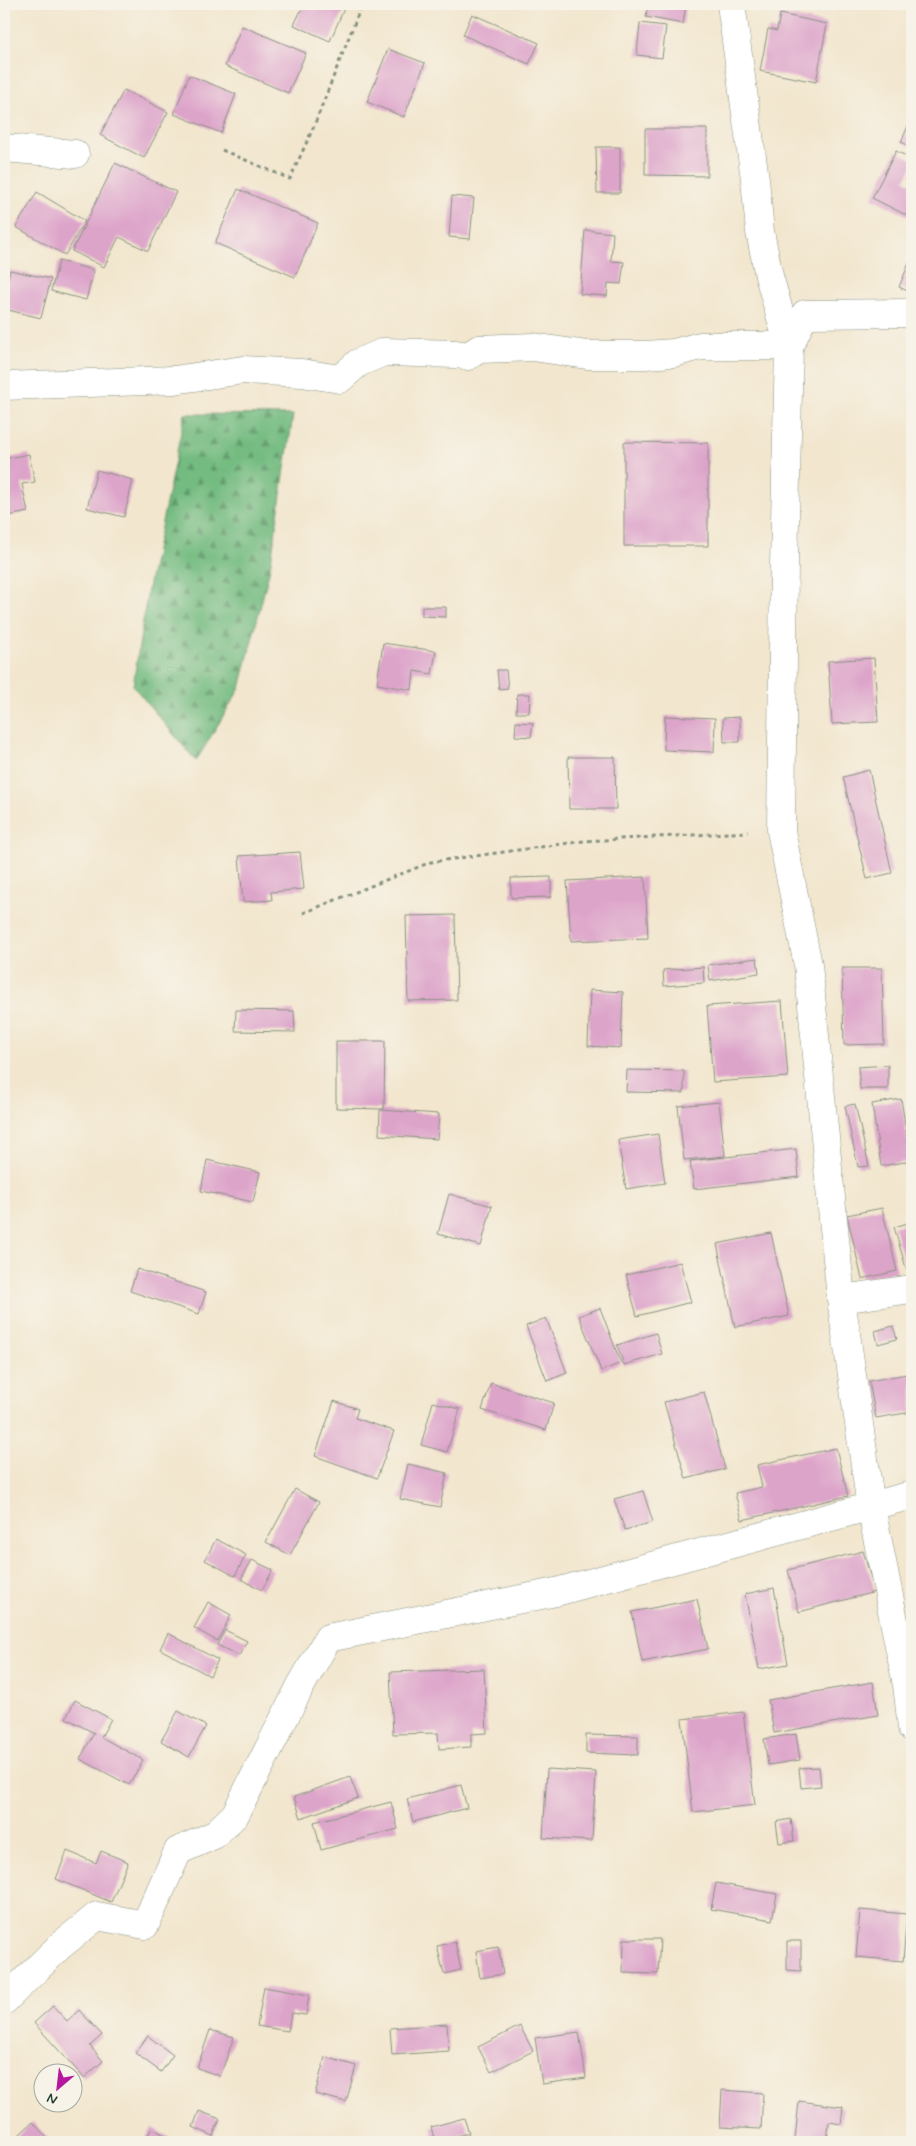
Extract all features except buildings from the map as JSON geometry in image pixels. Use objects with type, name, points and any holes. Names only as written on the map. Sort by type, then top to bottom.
[{"type":"street","points":[[731,4],[755,179],[760,232],[769,276],[789,346],[781,831],[808,965],[841,1299],[870,1506],[907,1685],[912,1728]]},
{"type":"street","points":[[4,148],[75,154]]},
{"type":"street","points":[[789,346],[805,314],[912,313]]},
{"type":"street","points":[[4,386],[174,380],[243,370],[302,373],[340,379],[358,363],[384,352],[468,356],[479,349],[533,347],[587,356],[674,353],[700,346],[789,346]]},
{"type":"street","points":[[841,1299],[912,1289]]},
{"type":"street","points":[[4,2001],[61,1945],[97,1916],[145,1925],[178,1850],[214,1835],[235,1815],[300,1687],[328,1638],[556,1592],[912,1495]]},
{"type":"path","points":[[222,150],[290,179],[314,126],[362,4]]},
{"type":"path","points":[[303,913],[431,862],[584,840],[781,831]]},
{"type":"green space","points":[[185,414],[293,415],[270,568],[240,688],[196,761],[133,686],[148,588]]}]
